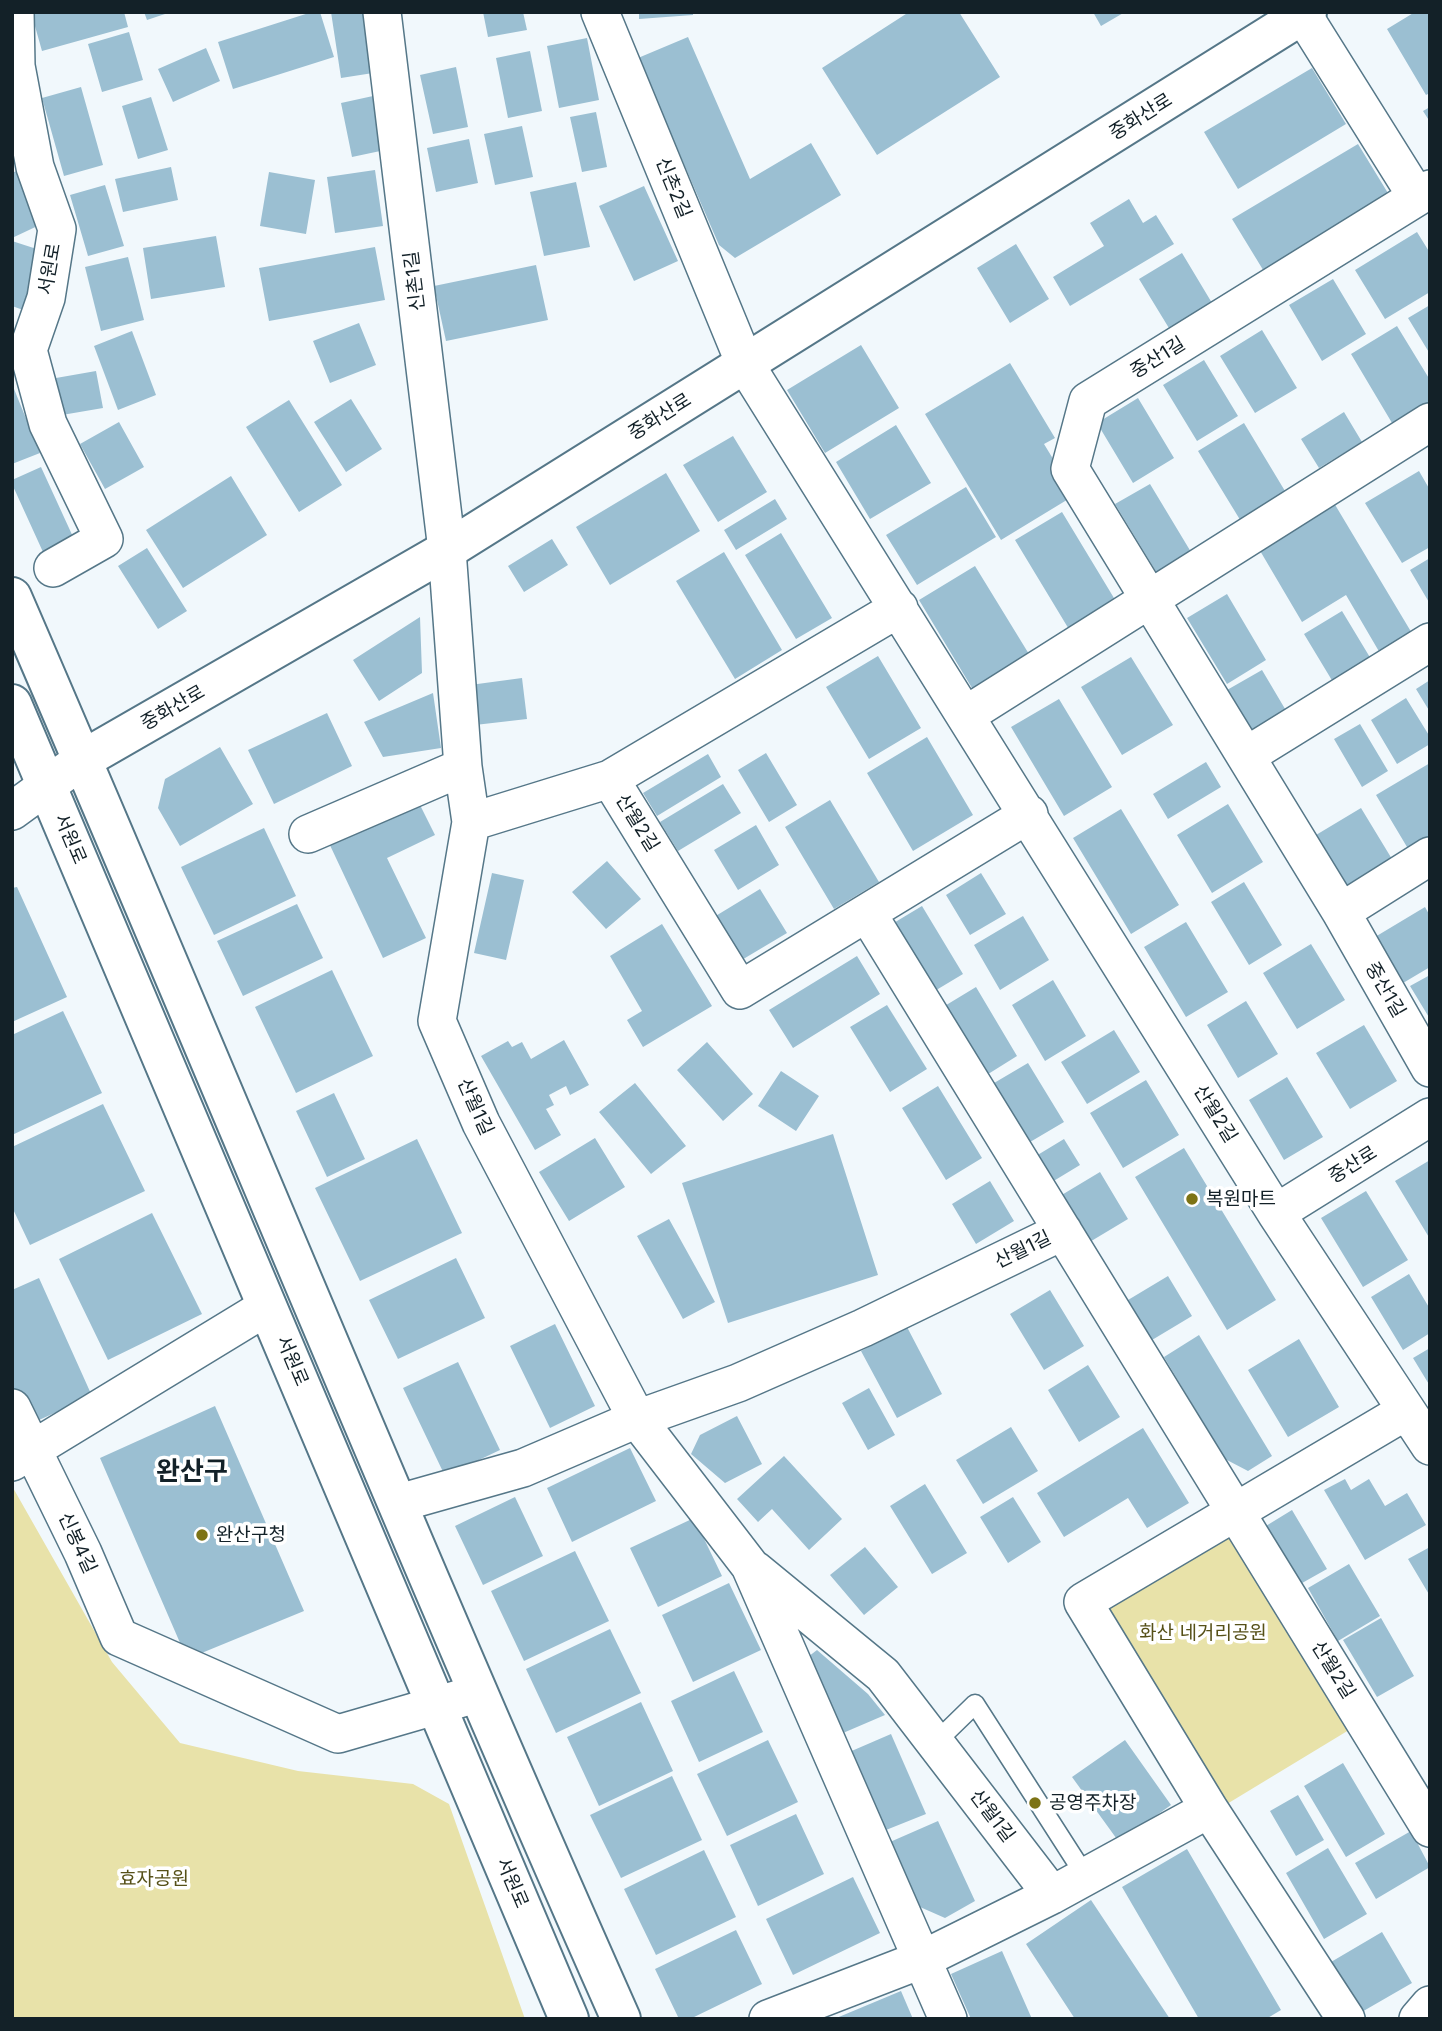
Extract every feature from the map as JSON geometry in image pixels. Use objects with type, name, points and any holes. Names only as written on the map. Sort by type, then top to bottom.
[{"type":"street","name":"서원로","points":[[15,12],[16,66],[35,167],[57,229],[46,298],[28,350],[48,424],[104,539],[53,568]]},
{"type":"street","name":"신촌1길","points":[[382,12],[447,550]]},
{"type":"street","name":"신촌2길","points":[[600,12],[745,364]]},
{"type":"street","name":"중화산로","points":[[12,811],[82,760],[447,550],[1305,14],[1423,193]]},
{"type":"street","name":"중산1길","points":[[1423,193],[1088,401],[1070,469],[1147,600],[1341,912],[1430,1068]]},
{"type":"street","name":"산월2길","points":[[745,364],[1029,814],[1276,1213],[1430,1446]]},
{"type":"street","points":[[966,715],[1430,422]]},
{"type":"street","name":"산월1길","points":[[447,550],[463,767],[471,822],[437,1021],[481,1123],[637,1419],[750,1566],[883,1675],[1052,1895]]},
{"type":"street","points":[[12,597],[399,1503],[476,1694],[621,2019]]},
{"type":"street","name":"산월2길","points":[[899,608],[610,779],[740,990],[1029,814]]},
{"type":"street","points":[[1246,756],[1430,642]]},
{"type":"street","name":"서원로","points":[[12,704],[569,2019]]},
{"type":"street","points":[[308,834],[463,767]]},
{"type":"street","points":[[471,822],[610,779]]},
{"type":"street","points":[[1341,912],[1430,856]]},
{"type":"street","name":"산월2길","points":[[867,913],[1430,1828]]},
{"type":"street","name":"중산로","points":[[1276,1213],[1430,1117]]},
{"type":"street","name":"산월1길","points":[[399,1503],[523,1468],[637,1419],[738,1383],[851,1333],[1063,1231]]},
{"type":"street","points":[[22,1456],[255,1314]]},
{"type":"street","name":"신봉4길","points":[[12,1408],[22,1456],[119,1637],[338,1734],[438,1705]]},
{"type":"street","points":[[1346,2019],[1209,1809],[1083,1602],[1406,1411]]},
{"type":"street","name":"산월1길","points":[[750,1566],[948,2019]]},
{"type":"street","points":[[438,1705],[476,1694]]},
{"type":"street","points":[[768,2019],[923,1959],[1052,1895],[1209,1809]]},
{"type":"street","points":[[1418,2019],[1430,2005]]},
{"type":"lane","points":[[936,1742],[975,1704],[1086,1877]]},
{"type":"green space","name":"효자공원","points":[[12,1486],[112,1662],[180,1743],[298,1771],[413,1784],[449,1804],[525,2019],[12,2019]]},
{"type":"green space","name":"화산 네거리공원","points":[[1225,1524],[1349,1730],[1222,1807],[1097,1602]]},
{"type":"building","points":[[31,12],[124,12],[128,27],[42,51]]},
{"type":"building","points":[[144,12],[168,12],[168,13],[147,20]]},
{"type":"building","points":[[312,12],[320,12],[334,57],[233,89],[218,42]]},
{"type":"building","points":[[331,12],[364,12],[373,73],[341,78]]},
{"type":"building","points":[[483,12],[523,12],[527,30],[488,37]]},
{"type":"building","points":[[639,12],[693,12],[693,15],[639,19]]},
{"type":"building","points":[[909,12],[959,12],[1000,77],[877,155],[822,68]]},
{"type":"building","points":[[1093,12],[1125,12],[1101,26]]},
{"type":"building","points":[[1415,12],[1430,14],[1430,93],[1426,95],[1387,29]]},
{"type":"building","points":[[129,32],[143,80],[102,92],[88,44]]},
{"type":"building","points":[[688,37],[750,179],[811,143],[841,195],[735,258],[719,245],[638,58]]},
{"type":"building","points":[[587,38],[599,100],[559,108],[547,46]]},
{"type":"building","points":[[206,48],[220,81],[173,102],[158,69]]},
{"type":"building","points":[[530,51],[542,111],[508,118],[496,58]]},
{"type":"building","points":[[456,67],[468,127],[433,134],[420,75]]},
{"type":"building","points":[[1312,68],[1346,124],[1238,189],[1204,132]]},
{"type":"building","points":[[81,87],[103,165],[64,176],[42,98]]},
{"type":"building","points":[[373,96],[385,150],[352,157],[341,103]]},
{"type":"building","points":[[151,97],[168,150],[138,159],[122,106]]},
{"type":"building","points":[[1430,107],[1430,122],[1423,111]]},
{"type":"building","points":[[596,112],[607,167],[582,172],[570,117]]},
{"type":"building","points":[[522,126],[533,177],[495,185],[484,134]]},
{"type":"building","points":[[469,139],[478,183],[436,192],[427,148]]},
{"type":"building","points":[[1358,144],[1394,203],[1268,278],[1232,219]]},
{"type":"building","points":[[171,167],[178,200],[123,212],[115,179]]},
{"type":"building","points":[[21,169],[46,222],[12,238],[12,173]]},
{"type":"building","points":[[375,170],[383,226],[335,233],[327,177]]},
{"type":"building","points":[[269,172],[315,180],[306,234],[260,226]]},
{"type":"building","points":[[576,182],[590,247],[544,256],[530,192]]},
{"type":"building","points":[[105,185],[124,246],[88,256],[70,195]]},
{"type":"building","points":[[644,186],[678,261],[634,281],[599,206]]},
{"type":"building","points":[[1129,199],[1143,223],[1156,215],[1174,244],[1070,306],[1053,277],[1104,246],[1090,223]]},
{"type":"building","points":[[1417,232],[1430,253],[1430,292],[1385,319],[1355,270]]},
{"type":"building","points":[[216,236],[225,287],[151,299],[143,248]]},
{"type":"building","points":[[12,241],[46,252],[26,311],[12,306]]},
{"type":"building","points":[[1016,244],[1049,299],[1010,323],[977,268]]},
{"type":"building","points":[[375,247],[385,300],[269,321],[259,268]]},
{"type":"building","points":[[1182,253],[1218,313],[1175,338],[1139,279]]},
{"type":"building","points":[[128,257],[144,320],[101,331],[85,267]]},
{"type":"building","points":[[536,265],[548,320],[446,341],[434,286]]},
{"type":"building","points":[[1333,279],[1366,334],[1322,361],[1289,305]]},
{"type":"building","points":[[1430,305],[1430,354],[1408,318]]},
{"type":"building","points":[[359,323],[376,365],[330,383],[313,341]]},
{"type":"building","points":[[1397,326],[1430,380],[1430,407],[1395,428],[1351,354]]},
{"type":"building","points":[[1262,330],[1297,388],[1255,413],[1220,356]]},
{"type":"building","points":[[132,331],[156,395],[118,410],[94,346]]},
{"type":"building","points":[[861,345],[899,408],[825,453],[787,390]]},
{"type":"building","points":[[1204,360],[1238,416],[1197,441],[1163,385]]},
{"type":"building","points":[[1010,363],[1055,438],[1044,444],[1075,495],[1001,540],[925,414]]},
{"type":"building","points":[[96,371],[103,408],[62,415],[56,378]]},
{"type":"building","points":[[12,384],[40,453],[12,464]]},
{"type":"building","points":[[1138,398],[1174,458],[1133,483],[1097,423]]},
{"type":"building","points":[[351,399],[382,449],[346,472],[314,422]]},
{"type":"building","points":[[289,400],[342,485],[299,512],[246,427]]},
{"type":"building","points":[[1344,412],[1362,442],[1319,468],[1301,439]]},
{"type":"building","points":[[119,422],[144,467],[105,489],[80,444]]},
{"type":"building","points":[[1244,423],[1288,496],[1242,523],[1198,451]]},
{"type":"building","points":[[896,425],[931,483],[870,519],[836,462]]},
{"type":"building","points":[[733,436],[767,492],[718,522],[683,465]]},
{"type":"building","points":[[41,467],[74,539],[43,552],[12,484],[12,480]]},
{"type":"building","points":[[1419,471],[1430,490],[1430,547],[1402,563],[1365,503]]},
{"type":"building","points":[[666,473],[700,531],[610,585],[576,527]]},
{"type":"building","points":[[231,476],[267,535],[183,588],[146,530]]},
{"type":"building","points":[[1150,484],[1194,557],[1160,578],[1115,504]]},
{"type":"building","points":[[966,487],[996,537],[917,585],[886,535]]},
{"type":"building","points":[[775,499],[787,519],[736,550],[724,530]]},
{"type":"building","points":[[1334,503],[1416,640],[1384,660],[1346,595],[1302,622],[1259,549]]},
{"type":"building","points":[[1062,512],[1117,603],[1070,631],[1015,540]]},
{"type":"building","points":[[781,533],[832,618],[796,639],[745,555]]},
{"type":"building","points":[[552,539],[568,565],[524,592],[508,566]]},
{"type":"building","points":[[147,548],[187,611],[158,629],[118,566]]},
{"type":"building","points":[[724,552],[782,650],[735,679],[676,581]]},
{"type":"building","points":[[1430,558],[1430,604],[1410,570]]},
{"type":"building","points":[[975,566],[1032,659],[975,693],[919,600]]},
{"type":"building","points":[[1227,594],[1266,660],[1227,684],[1187,618]]},
{"type":"building","points":[[1342,611],[1377,669],[1339,692],[1304,634]]},
{"type":"building","points":[[420,617],[422,673],[379,701],[353,660]]},
{"type":"building","points":[[878,656],[921,728],[869,759],[826,687]]},
{"type":"building","points":[[1131,657],[1173,725],[1122,755],[1081,687]]},
{"type":"building","points":[[1262,670],[1291,719],[1257,740],[1227,690]]},
{"type":"building","points":[[522,678],[527,719],[475,725],[470,685]]},
{"type":"building","points":[[1430,680],[1430,712],[1416,689]]},
{"type":"building","points":[[433,693],[441,748],[383,757],[364,722]]},
{"type":"building","points":[[1406,698],[1430,737],[1430,744],[1397,764],[1371,720]]},
{"type":"building","points":[[1059,699],[1112,787],[1064,816],[1011,727]]},
{"type":"building","points":[[327,713],[352,766],[274,804],[248,750]]},
{"type":"building","points":[[1360,724],[1388,771],[1362,787],[1334,739]]},
{"type":"building","points":[[927,737],[973,815],[913,851],[867,773]]},
{"type":"building","points":[[220,747],[253,804],[180,846],[158,808],[165,779]]},
{"type":"building","points":[[766,753],[797,805],[769,822],[738,770]]},
{"type":"building","points":[[708,754],[721,777],[657,816],[643,793]]},
{"type":"building","points":[[1206,762],[1221,787],[1168,819],[1153,794]]},
{"type":"building","points":[[1430,763],[1430,847],[1413,857],[1376,795]]},
{"type":"building","points":[[723,784],[741,813],[678,851],[660,822]]},
{"type":"building","points":[[417,799],[435,835],[387,858],[426,938],[383,958],[328,841]]},
{"type":"building","points":[[830,800],[879,882],[834,909],[785,827]]},
{"type":"building","points":[[1228,804],[1263,862],[1212,893],[1177,835]]},
{"type":"building","points":[[1361,808],[1395,864],[1345,894],[1311,838]]},
{"type":"building","points":[[1121,809],[1179,905],[1131,934],[1073,838]]},
{"type":"building","points":[[756,825],[779,865],[738,890],[714,850]]},
{"type":"building","points":[[264,828],[296,896],[214,935],[181,867]]},
{"type":"building","points":[[607,861],[641,899],[606,929],[572,892]]},
{"type":"building","points":[[492,873],[524,880],[506,960],[474,953]]},
{"type":"building","points":[[981,873],[1006,914],[970,935],[946,895]]},
{"type":"building","points":[[1244,882],[1282,945],[1249,965],[1211,902]]},
{"type":"building","points":[[17,887],[67,997],[12,1022],[12,888]]},
{"type":"building","points":[[760,889],[787,933],[740,961],[714,917]]},
{"type":"building","points":[[297,904],[323,958],[243,996],[217,941]]},
{"type":"building","points":[[922,906],[963,974],[933,992],[892,924]]},
{"type":"building","points":[[1425,907],[1430,916],[1430,967],[1398,986],[1370,940]]},
{"type":"building","points":[[1023,916],[1049,960],[1000,990],[974,945]]},
{"type":"building","points":[[1186,922],[1228,992],[1186,1017],[1144,947]]},
{"type":"building","points":[[662,924],[712,1006],[643,1047],[627,1020],[642,1011],[610,956]]},
{"type":"building","points":[[1311,944],[1345,1000],[1297,1029],[1263,973]]},
{"type":"building","points":[[857,956],[880,994],[793,1048],[769,1010]]},
{"type":"building","points":[[332,970],[373,1056],[296,1093],[255,1007]]},
{"type":"building","points":[[1430,975],[1430,1019],[1410,986]]},
{"type":"building","points":[[1053,980],[1086,1036],[1045,1061],[1012,1005]]},
{"type":"building","points":[[976,987],[1017,1056],[985,1076],[943,1007]]},
{"type":"building","points":[[1246,1001],[1278,1054],[1238,1078],[1207,1025]]},
{"type":"building","points":[[887,1005],[927,1069],[890,1092],[850,1027]]},
{"type":"building","points":[[63,1011],[102,1093],[12,1135],[12,1035]]},
{"type":"building","points":[[1364,1025],[1397,1081],[1350,1109],[1316,1053]]},
{"type":"building","points":[[1114,1030],[1140,1072],[1087,1104],[1061,1062]]},
{"type":"building","points":[[564,1040],[589,1085],[570,1095],[566,1086],[549,1095],[554,1105],[546,1109],[561,1135],[535,1150],[481,1056],[508,1041],[512,1047],[522,1042],[531,1059]]},
{"type":"building","points":[[707,1042],[753,1094],[723,1121],[677,1070]]},
{"type":"building","points":[[1028,1063],[1064,1122],[1025,1145],[989,1086]]},
{"type":"building","points":[[781,1071],[819,1096],[796,1131],[758,1106]]},
{"type":"building","points":[[1287,1077],[1323,1137],[1284,1160],[1249,1100]]},
{"type":"building","points":[[1146,1080],[1179,1135],[1123,1168],[1090,1113]]},
{"type":"building","points":[[635,1083],[686,1146],[651,1174],[599,1112]]},
{"type":"building","points":[[938,1086],[982,1158],[946,1180],[902,1108]]},
{"type":"building","points":[[334,1093],[365,1159],[327,1177],[296,1111]]},
{"type":"building","points":[[103,1104],[145,1191],[30,1245],[12,1207],[12,1147]]},
{"type":"building","points":[[833,1134],[878,1275],[728,1323],[682,1183]]},
{"type":"building","points":[[595,1138],[625,1187],[569,1221],[539,1172]]},
{"type":"building","points":[[417,1139],[462,1233],[360,1281],[315,1188]]},
{"type":"building","points":[[1064,1139],[1080,1165],[1047,1185],[1031,1159]]},
{"type":"building","points":[[1184,1148],[1276,1300],[1227,1330],[1135,1177]]},
{"type":"building","points":[[1430,1160],[1430,1239],[1395,1181]]},
{"type":"building","points":[[1100,1172],[1128,1219],[1083,1246],[1055,1199]]},
{"type":"building","points":[[990,1181],[1014,1221],[976,1244],[952,1204]]},
{"type":"building","points":[[1366,1191],[1408,1260],[1363,1287],[1321,1218]]},
{"type":"building","points":[[152,1213],[202,1314],[108,1360],[59,1259]]},
{"type":"building","points":[[669,1219],[715,1302],[683,1319],[637,1236]]},
{"type":"building","points":[[456,1258],[485,1318],[398,1359],[369,1300]]},
{"type":"building","points":[[1409,1274],[1430,1309],[1430,1333],[1403,1350],[1371,1297]]},
{"type":"building","points":[[1168,1276],[1192,1316],[1147,1343],[1123,1303]]},
{"type":"building","points":[[39,1278],[92,1396],[28,1425],[12,1390],[12,1290]]},
{"type":"building","points":[[1050,1290],[1084,1346],[1044,1370],[1010,1314]]},
{"type":"building","points":[[555,1324],[595,1406],[550,1428],[510,1346]]},
{"type":"building","points":[[907,1327],[942,1394],[897,1418],[861,1351]]},
{"type":"building","points":[[1199,1335],[1272,1456],[1248,1471],[1225,1459],[1164,1357]]},
{"type":"building","points":[[1299,1339],[1339,1407],[1288,1437],[1248,1370]]},
{"type":"building","points":[[1430,1348],[1430,1386],[1413,1358]]},
{"type":"building","points":[[458,1362],[500,1450],[445,1476],[403,1388]]},
{"type":"building","points":[[1088,1365],[1120,1417],[1079,1442],[1048,1390]]},
{"type":"building","points":[[869,1388],[895,1435],[868,1450],[842,1403]]},
{"type":"building","name":"완산구청","points":[[215,1406],[304,1611],[187,1659],[100,1458]]},
{"type":"building","points":[[737,1416],[762,1464],[725,1483],[691,1454],[700,1435]]},
{"type":"building","points":[[1011,1427],[1038,1471],[983,1504],[956,1460]]},
{"type":"building","points":[[1143,1428],[1189,1503],[1147,1528],[1128,1498],[1064,1537],[1037,1493]]},
{"type":"building","points":[[630,1448],[656,1501],[572,1542],[547,1488]]},
{"type":"building","points":[[784,1456],[842,1519],[809,1550],[772,1509],[758,1522],[737,1499]]},
{"type":"building","points":[[1345,1479],[1351,1490],[1369,1479],[1385,1506],[1407,1493],[1426,1525],[1365,1560],[1324,1490]]},
{"type":"building","points":[[925,1484],[967,1553],[932,1574],[890,1506]]},
{"type":"building","points":[[515,1497],[543,1556],[483,1585],[455,1526]]},
{"type":"building","points":[[1013,1497],[1041,1542],[1008,1563],[980,1517]]},
{"type":"building","points":[[1292,1510],[1327,1569],[1295,1587],[1261,1529]]},
{"type":"building","points":[[694,1518],[722,1576],[658,1607],[630,1548]]},
{"type":"building","points":[[865,1547],[898,1587],[864,1615],[830,1575]]},
{"type":"building","points":[[1430,1547],[1430,1596],[1408,1559]]},
{"type":"building","points":[[575,1551],[609,1621],[524,1661],[491,1591]]},
{"type":"building","points":[[1349,1564],[1380,1616],[1338,1641],[1308,1588]]},
{"type":"building","points":[[729,1583],[761,1650],[693,1682],[662,1615]]},
{"type":"building","points":[[1381,1618],[1414,1676],[1377,1697],[1343,1640]]},
{"type":"building","points":[[610,1629],[641,1693],[556,1733],[526,1669]]},
{"type":"building","points":[[817,1650],[868,1694],[885,1715],[836,1736],[804,1660]]},
{"type":"building","points":[[734,1671],[763,1732],[699,1762],[671,1701]]},
{"type":"building","points":[[641,1702],[673,1771],[599,1806],[567,1737]]},
{"type":"building","points":[[891,1734],[926,1814],[881,1832],[847,1753]]},
{"type":"building","points":[[768,1740],[798,1802],[727,1836],[697,1774]]},
{"type":"building","points":[[1125,1740],[1171,1805],[1119,1842],[1072,1777]]},
{"type":"building","points":[[1343,1763],[1385,1834],[1346,1857],[1304,1786]]},
{"type":"building","points":[[672,1776],[702,1840],[621,1878],[590,1815]]},
{"type":"building","points":[[1298,1795],[1324,1840],[1296,1856],[1270,1811]]},
{"type":"building","points":[[796,1814],[824,1874],[758,1906],[730,1845]]},
{"type":"building","points":[[938,1821],[975,1901],[945,1918],[920,1907],[890,1842]]},
{"type":"building","points":[[1411,1831],[1430,1867],[1376,1899],[1355,1863]]},
{"type":"building","points":[[1328,1848],[1367,1914],[1324,1939],[1286,1873]]},
{"type":"building","points":[[1187,1849],[1281,2010],[1266,2019],[1199,2019],[1122,1887]]},
{"type":"building","points":[[704,1850],[736,1917],[656,1955],[624,1889]]},
{"type":"building","points":[[853,1877],[880,1933],[793,1975],[766,1919]]},
{"type":"building","points":[[1091,1900],[1170,2019],[1075,2019],[1026,1944]]},
{"type":"building","points":[[736,1930],[762,1984],[690,2019],[679,2019],[655,1969]]},
{"type":"building","points":[[1382,1932],[1412,1983],[1360,2013],[1331,1962]]},
{"type":"building","points":[[1002,1951],[1032,2019],[971,2019],[951,1974]]},
{"type":"building","points":[[901,1991],[913,2019],[834,2019]]},
{"type":"place","name":"복원마트","points":[[1192,1199]]},
{"type":"place","name":"완산구청","points":[[202,1535]]},
{"type":"place","name":"공영주차장","points":[[1035,1803]]},
{"type":"district","name":"완산구","points":[[192,1472]]}]
